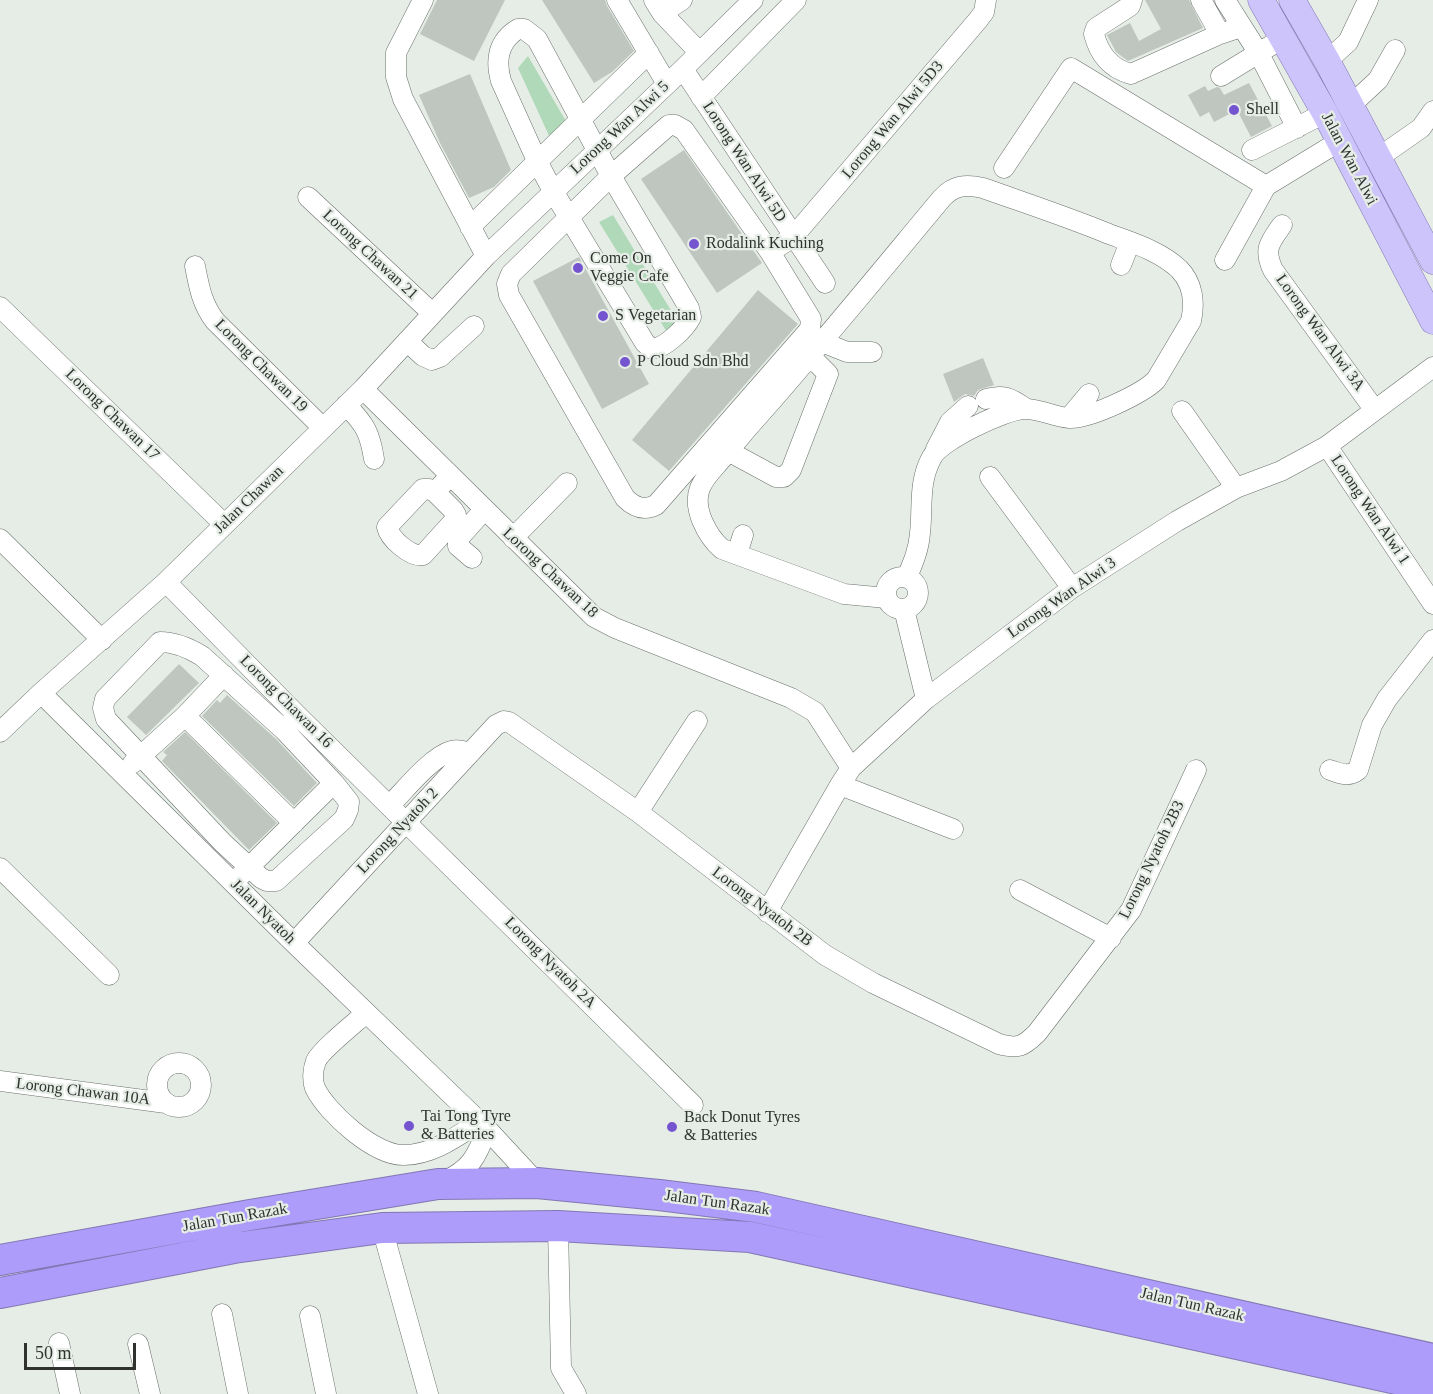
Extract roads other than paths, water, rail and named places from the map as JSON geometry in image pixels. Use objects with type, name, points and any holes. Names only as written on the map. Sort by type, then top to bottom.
[{"type":"highway","name":"Jalan Tun Razak","points":[[0,1260],[438,1184],[537,1183],[756,1207],[1365,1344],[1424,1371]]},
{"type":"highway","name":"Jalan Tun Razak","points":[[0,1293],[234,1248],[382,1228],[558,1226],[750,1237],[1351,1370],[1424,1371]]},
{"type":"main road","name":"Jalan Wan Alwi","points":[[1261,0],[1325,113],[1433,321]]},
{"type":"main road","name":"Jalan Wan Alwi","points":[[1292,0],[1328,61],[1433,261]]},
{"type":"street","points":[[423,0],[396,53],[396,77],[403,99],[486,256]]},
{"type":"street","points":[[617,0],[667,84]]},
{"type":"street","points":[[682,0],[658,6],[699,52]]},
{"type":"street","name":"Lorong Wan Alwi 5","points":[[486,256],[753,0]]},
{"type":"street","points":[[701,97],[796,0]]},
{"type":"street","name":"Lorong Wan Alwi 5D3","points":[[770,252],[793,237],[978,20],[984,12],[986,0]]},
{"type":"street","points":[[1131,74],[1118,70],[1108,62],[1094,34],[1096,28],[1130,6],[1132,0]]},
{"type":"street","points":[[1201,0],[1220,34]]},
{"type":"street","points":[[1225,0],[1258,52],[1297,128]]},
{"type":"street","points":[[1328,61],[1348,42],[1368,0]]},
{"type":"street","points":[[1118,96],[1131,74],[1220,34],[1241,27]]},
{"type":"street","points":[[524,29],[537,39],[582,120],[689,308],[691,316],[688,324],[659,348],[652,349],[645,343],[568,218],[538,163],[501,81],[497,67],[498,54],[503,42],[511,33],[524,29]]},
{"type":"street","points":[[1221,76],[1282,39]]},
{"type":"street","points":[[1351,105],[1378,80],[1395,50]]},
{"type":"street","points":[[470,227],[649,53]]},
{"type":"street","points":[[1004,168],[1071,68],[1266,186]]},
{"type":"street","name":"Lorong Wan Alwi 5D","points":[[683,69],[825,284]]},
{"type":"street","points":[[1378,158],[1421,128],[1433,111]]},
{"type":"street","points":[[1252,150],[1325,113]]},
{"type":"street","points":[[675,124],[684,130],[770,252],[811,319],[810,329],[656,505],[646,508],[638,507],[625,498],[507,290],[511,274],[568,218],[665,127],[675,124]]},
{"type":"street","points":[[1225,260],[1266,186],[1340,141]]},
{"type":"street","points":[[887,598],[853,596],[832,580],[722,549],[707,532],[698,499],[699,490],[728,451],[947,192],[954,187],[966,185],[991,200],[1152,250],[1178,268],[1192,292],[1191,321],[1156,380],[1149,387],[1126,399],[1070,418],[1025,408],[1009,397],[998,396],[977,403],[950,422],[922,481],[920,536],[907,577]]},
{"type":"street","name":"Lorong Chawan 21","points":[[308,197],[432,313]]},
{"type":"street","name":"Lorong Wan Alwi 3A","points":[[1282,225],[1267,250],[1268,260],[1374,409]]},
{"type":"street","points":[[1121,266],[1130,242]]},
{"type":"street","name":"Jalan Chawan","points":[[0,732],[166,582],[363,390],[486,256]]},
{"type":"street","name":"Lorong Chawan 19","points":[[195,266],[202,299],[215,321],[323,428]]},
{"type":"street","name":"Lorong Chawan 17","points":[[0,307],[224,524]]},
{"type":"street","points":[[407,341],[423,356],[432,360],[440,357],[474,326]]},
{"type":"street","points":[[822,342],[847,352],[872,352]]},
{"type":"street","points":[[728,451],[776,477],[784,477],[791,470],[828,374],[817,363],[807,360]]},
{"type":"street","name":"Lorong Wan Alwi 3","points":[[767,912],[851,768],[926,699],[1072,588],[1176,521],[1236,488],[1281,471],[1327,446],[1433,367]]},
{"type":"street","name":"Lorong Chawan 18","points":[[363,390],[594,617],[615,628],[791,698],[815,712],[851,768]]},
{"type":"street","points":[[1070,418],[1089,394]]},
{"type":"street","points":[[346,405],[362,421],[370,437],[374,459]]},
{"type":"street","points":[[933,454],[955,436],[969,429],[1006,413],[1025,408]]},
{"type":"street","points":[[1182,411],[1236,488]]},
{"type":"street","name":"Lorong Wan Alwi 1","points":[[1327,446],[1433,604]]},
{"type":"street","points":[[435,492],[450,476]]},
{"type":"street","points":[[990,477],[1072,588]]},
{"type":"street","points":[[513,538],[567,483]]},
{"type":"street","points":[[472,558],[458,546],[458,539],[484,510]]},
{"type":"street","points":[[737,554],[743,535]]},
{"type":"street","points":[[0,539],[102,640]]},
{"type":"street","points":[[900,577],[907,577],[918,587],[916,602],[911,607],[897,608],[891,605],[887,598],[888,584],[900,577]]},
{"type":"street","name":"Lorong Chawan 16","points":[[166,582],[298,716],[407,821]]},
{"type":"street","points":[[904,609],[926,699]]},
{"type":"street","points":[[1330,770],[1346,775],[1358,770],[1372,725],[1387,699],[1433,640]]},
{"type":"street","points":[[160,642],[188,648],[202,656],[224,675],[284,730],[349,802],[344,819],[276,881],[267,881],[248,867],[106,719],[103,708],[105,699],[160,642]]},
{"type":"street","points":[[123,773],[185,716],[224,675]]},
{"type":"street","name":"Jalan Nyatoh","points":[[41,693],[483,1126],[537,1183]]},
{"type":"street","points":[[185,716],[294,823]]},
{"type":"street","points":[[284,730],[298,716]]},
{"type":"street","name":"Lorong Nyatoh 2B","points":[[504,721],[509,722],[638,812],[834,961],[873,983],[999,1044],[1014,1048],[1026,1044],[1037,1033]]},
{"type":"street","name":"Lorong Nyatoh 2","points":[[294,943],[496,725],[504,721]]},
{"type":"street","points":[[638,812],[697,721]]},
{"type":"street","points":[[390,805],[436,759],[452,751],[461,750],[470,753]]},
{"type":"street","name":"Lorong Nyatoh 2B3","points":[[1037,1033],[1131,910],[1196,770]]},
{"type":"street","points":[[234,882],[334,783]]},
{"type":"street","points":[[840,785],[952,830]]},
{"type":"street","name":"Lorong Nyatoh 2A","points":[[407,821],[693,1105]]},
{"type":"street","points":[[0,868],[109,975]]},
{"type":"street","points":[[1020,890],[1111,938]]},
{"type":"street","points":[[366,1013],[317,1058],[313,1072],[315,1087],[330,1109],[366,1142],[387,1153],[404,1155],[425,1152],[483,1126]]},
{"type":"street","name":"Lorong Chawan 10A","points":[[0,1081],[166,1103]]},
{"type":"street","points":[[438,1184],[459,1175],[470,1165],[483,1126]]},
{"type":"street","points":[[558,1226],[560,1362],[576,1394]]},
{"type":"street","points":[[382,1228],[428,1394]]},
{"type":"street","points":[[222,1314],[238,1394]]},
{"type":"street","points":[[310,1316],[326,1394]]},
{"type":"street","points":[[59,1343],[70,1394]]},
{"type":"street","points":[[138,1344],[150,1394]]},
{"type":"place","name":"Shell","points":[[1234,110]]},
{"type":"place","name":"Rodalink Kuching","points":[[694,244]]},
{"type":"place","name":"Come On Veggie Cafe","points":[[578,268]]},
{"type":"place","name":"S Vegetarian","points":[[603,316]]},
{"type":"place","name":"P Cloud Sdn Bhd","points":[[625,362]]},
{"type":"place","name":"Tai Tong Tyre & Batteries","points":[[409,1126]]},
{"type":"place","name":"Back Donut Tyres & Batteries","points":[[672,1127]]}]
